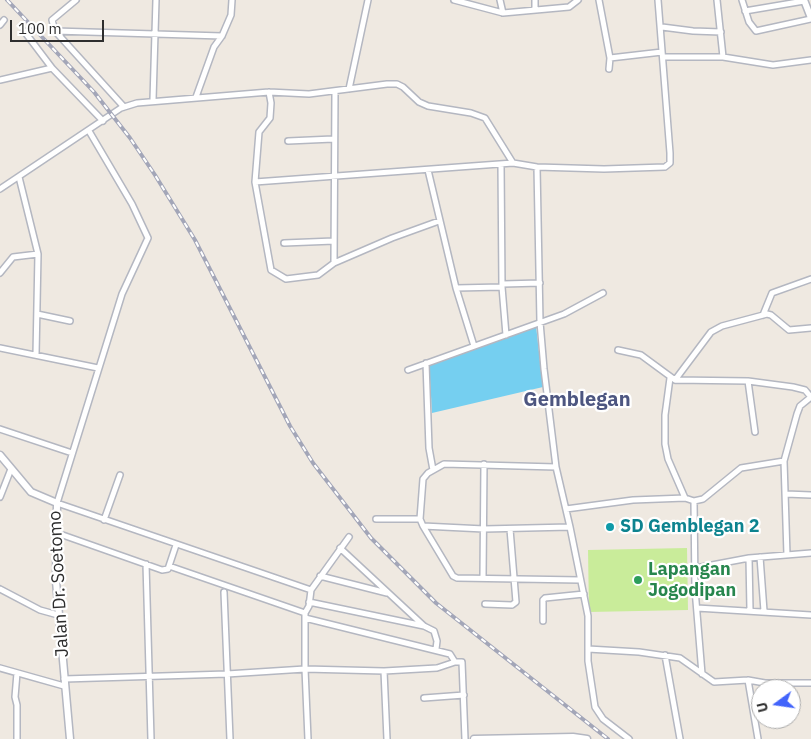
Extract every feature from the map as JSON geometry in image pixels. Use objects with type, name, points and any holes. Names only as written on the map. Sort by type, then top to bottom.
[{"type":"street","points":[[76,0],[52,20],[55,31],[124,107]]},
{"type":"street","points":[[153,100],[156,0]]},
{"type":"street","points":[[196,97],[214,47],[222,36],[230,15],[232,0]]},
{"type":"street","points":[[350,89],[368,0]]},
{"type":"street","points":[[454,0],[503,13],[569,7],[578,0]]},
{"type":"street","points":[[500,0],[503,13]]},
{"type":"street","points":[[535,0],[535,10]]},
{"type":"street","points":[[599,0],[610,58],[609,69]]},
{"type":"street","points":[[254,182],[513,163],[537,167],[655,169],[668,166],[670,153],[662,27],[658,0]]},
{"type":"street","points":[[717,0],[723,57]]},
{"type":"street","points":[[742,0],[750,26],[756,31],[811,19],[804,0],[746,11]]},
{"type":"street","points":[[662,27],[693,32],[721,32]]},
{"type":"street","points":[[24,31],[52,68],[103,121]]},
{"type":"street","points":[[55,31],[154,32],[222,36]]},
{"type":"street","points":[[610,58],[663,55],[723,57],[773,65],[811,60]]},
{"type":"street","points":[[0,80],[52,68]]},
{"type":"street","points":[[0,189],[124,107],[153,100],[269,92],[309,94],[397,84],[418,102],[428,106],[480,115],[490,124],[513,163]]},
{"type":"street","points":[[269,92],[271,103],[270,118],[259,132],[254,182],[271,270],[286,279],[318,275],[334,264],[392,238],[440,221]]},
{"type":"street","points":[[334,264],[333,139],[335,92]]},
{"type":"street","points":[[88,131],[132,204],[148,238],[122,294],[57,503],[311,590]]},
{"type":"street","points":[[288,141],[333,139]]},
{"type":"street","points":[[501,164],[502,286],[506,335]]},
{"type":"street","points":[[537,167],[540,322],[556,467],[584,594],[588,622],[588,650],[597,712],[602,719],[629,739]]},
{"type":"street","points":[[428,170],[456,288],[474,346]]},
{"type":"street","points":[[19,177],[38,254],[36,355]]},
{"type":"street","points":[[284,243],[334,240]]},
{"type":"street","points":[[0,273],[12,257],[38,254]]},
{"type":"street","points":[[763,315],[772,293],[811,279]]},
{"type":"street","points":[[456,288],[540,283]]},
{"type":"street","points":[[408,370],[540,322],[584,304],[603,293]]},
{"type":"street","points":[[37,314],[70,321]]},
{"type":"street","points":[[685,498],[668,459],[665,444],[665,415],[673,379],[711,332],[763,315],[771,315],[789,330],[811,328]]},
{"type":"street","points":[[0,348],[98,368]]},
{"type":"street","points":[[618,350],[641,355],[673,379],[748,381],[794,387],[805,390],[811,397],[800,406],[784,461],[788,555]]},
{"type":"street","points":[[426,363],[429,448],[433,470]]},
{"type":"street","points":[[748,381],[755,432]]},
{"type":"street","points":[[0,429],[72,453]]},
{"type":"street","name":"Jalan Dr. Soetomo","points":[[0,455],[34,494],[57,503],[55,567],[70,739]]},
{"type":"street","points":[[566,509],[633,500],[685,498],[694,501],[712,494],[741,468],[784,461]]},
{"type":"street","points":[[556,467],[454,463],[433,470],[422,479],[420,519],[453,576],[580,580]]},
{"type":"street","points":[[483,577],[484,464]]},
{"type":"street","points":[[0,497],[11,469]]},
{"type":"street","points":[[104,520],[120,475]]},
{"type":"street","points":[[786,494],[811,495]]},
{"type":"street","points":[[694,501],[697,608],[702,674]]},
{"type":"street","points":[[376,519],[420,519]]},
{"type":"street","points":[[423,526],[484,529],[570,527]]},
{"type":"street","points":[[485,604],[515,604],[510,529]]},
{"type":"street","points":[[57,533],[164,570],[169,566],[176,545]]},
{"type":"street","points":[[308,739],[305,616],[311,590],[349,537]]},
{"type":"street","points":[[340,548],[424,626],[436,634],[436,649]]},
{"type":"street","points":[[696,568],[749,558],[811,552]]},
{"type":"street","points":[[760,557],[764,611]]},
{"type":"street","points":[[749,558],[750,610]]},
{"type":"street","points":[[146,564],[151,739]]},
{"type":"street","points":[[169,566],[305,616],[436,649],[450,654],[454,662]]},
{"type":"street","points":[[320,576],[389,594]]},
{"type":"street","points":[[0,589],[40,610],[58,615]]},
{"type":"street","points":[[224,592],[230,739]]},
{"type":"street","points":[[543,621],[545,598],[584,594]]},
{"type":"street","points":[[309,602],[424,626]]},
{"type":"street","points":[[697,608],[811,615]]},
{"type":"street","points":[[588,650],[665,655],[687,662],[714,682],[748,680],[765,683],[811,683]]},
{"type":"street","points":[[665,655],[680,739]]},
{"type":"street","points":[[0,668],[64,682],[148,674],[227,674],[305,668],[384,671],[437,668],[454,662],[462,662],[465,739]]},
{"type":"street","points":[[384,671],[387,739]]},
{"type":"street","points":[[17,673],[15,697],[17,739]]},
{"type":"street","points":[[748,680],[758,739]]},
{"type":"street","points":[[424,698],[464,695]]},
{"type":"street","points":[[474,739],[573,736],[587,739]]},
{"type":"green space","name":"Lapangan Jogodipan","points":[[687,548],[688,610],[589,612],[588,550]]},
{"type":"water","points":[[536,326],[543,387],[432,413],[429,363]]},
{"type":"railway","points":[[7,0],[94,92],[130,138],[195,240],[290,426],[313,463],[371,538],[436,603],[608,739]]},
{"type":"place","name":"SD Gemblegan 2","points":[[610,527]]},
{"type":"place","name":"Lapangan Jogodipan","points":[[638,580]]},
{"type":"district","name":"Gemblegan","points":[[577,400]]}]
